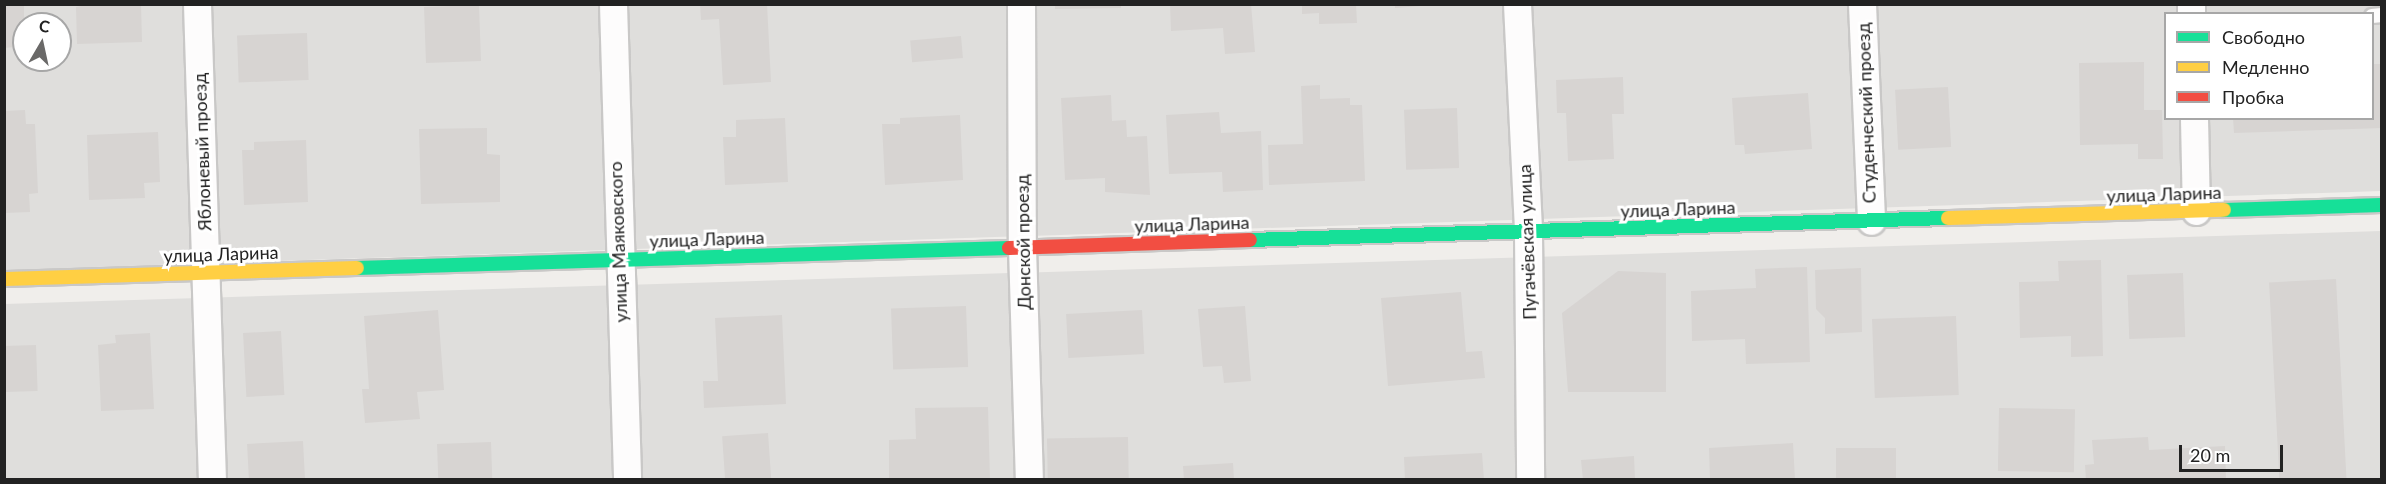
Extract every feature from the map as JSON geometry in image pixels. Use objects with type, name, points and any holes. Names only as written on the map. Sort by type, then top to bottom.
[{"type":"street","name":"Яблоневый проезд","points":[[198,4],[212,480]]},
{"type":"street","name":"улица Маяковского","points":[[613,4],[618,260],[627,480]]},
{"type":"street","name":"Донской проезд","points":[[1021,4],[1022,247],[1029,480]]},
{"type":"street","name":"Пугачёвская улица","points":[[1517,4],[1528,232],[1530,480]]},
{"type":"street","name":"Студенческий проезд","points":[[1862,4],[1871,221]]},
{"type":"street","points":[[2194,120],[2196,211]]},
{"type":"street","name":"улица Ларина","points":[[4,279],[2382,205]]},
{"type":"shaded area","points":[[4,5],[2381,5],[2381,191],[5,270]]},
{"type":"shaded area","points":[[2381,231],[2381,479],[5,479],[4,304]]},
{"type":"building","points":[[4,4],[24,4],[24,12],[12,12],[12,47],[4,48]]},
{"type":"building","points":[[92,4],[141,4],[142,42],[77,44],[76,7]]},
{"type":"building","points":[[700,4],[767,4],[771,82],[723,85],[719,19],[701,20]]},
{"type":"building","points":[[1055,4],[1121,4],[1121,8],[1055,9]]},
{"type":"building","points":[[1170,4],[1251,4],[1255,52],[1225,54],[1223,28],[1171,31]]},
{"type":"building","points":[[1302,4],[1356,4],[1357,23],[1319,24],[1319,13],[1302,14]]},
{"type":"building","points":[[479,5],[481,61],[426,63],[424,7]]},
{"type":"building","points":[[1395,5],[1421,5],[1421,6],[1395,8]]},
{"type":"building","points":[[307,33],[309,80],[239,82],[237,35]]},
{"type":"building","points":[[961,36],[963,58],[912,62],[910,40]]},
{"type":"building","points":[[2144,62],[2144,110],[2162,110],[2163,159],[2138,159],[2138,144],[2080,145],[2079,63]]},
{"type":"building","points":[[2374,64],[2382,64],[2382,128],[2234,133],[2233,120],[2374,120]]},
{"type":"building","points":[[1623,77],[1624,114],[1612,114],[1614,159],[1568,161],[1566,113],[1557,113],[1556,80]]},
{"type":"building","points":[[1320,85],[1320,99],[1350,98],[1350,105],[1362,105],[1365,181],[1269,185],[1268,145],[1303,144],[1301,86]]},
{"type":"building","points":[[1948,87],[1951,147],[1898,150],[1895,90]]},
{"type":"building","points":[[1808,93],[1812,149],[1745,154],[1744,145],[1735,145],[1732,98]]},
{"type":"building","points":[[1111,95],[1112,121],[1126,120],[1127,137],[1147,136],[1150,195],[1105,192],[1105,178],[1065,180],[1061,98]]},
{"type":"building","points":[[1457,108],[1459,168],[1406,170],[1404,110]]},
{"type":"building","points":[[25,110],[26,124],[35,124],[38,193],[29,194],[30,212],[4,213],[4,111]]},
{"type":"building","points":[[1219,112],[1221,133],[1261,131],[1263,190],[1223,192],[1222,172],[1169,174],[1166,115]]},
{"type":"building","points":[[960,115],[963,180],[885,185],[882,124],[900,124],[900,118]]},
{"type":"building","points":[[785,118],[788,182],[725,185],[723,137],[736,137],[736,120]]},
{"type":"building","points":[[487,128],[487,154],[500,155],[500,202],[421,204],[419,129]]},
{"type":"building","points":[[158,132],[160,182],[144,183],[145,198],[89,200],[87,135]]},
{"type":"building","points":[[306,140],[308,202],[244,205],[242,150],[254,150],[254,142]]},
{"type":"building","points":[[2101,260],[2103,356],[2071,357],[2071,336],[2020,338],[2019,282],[2059,281],[2058,261]]},
{"type":"building","points":[[1807,267],[1810,362],[1746,364],[1745,339],[1692,341],[1691,291],[1756,288],[1755,269]]},
{"type":"building","points":[[1861,268],[1862,332],[1825,334],[1825,318],[1816,309],[1815,270]]},
{"type":"building","points":[[1618,271],[1666,273],[1666,392],[1568,392],[1562,313]]},
{"type":"building","points":[[2183,273],[2185,337],[2129,339],[2127,275]]},
{"type":"building","points":[[2336,279],[2347,480],[2279,480],[2269,283]]},
{"type":"building","points":[[1461,292],[1466,352],[1482,351],[1485,378],[1388,386],[1381,298]]},
{"type":"building","points":[[966,306],[968,367],[893,370],[891,309]]},
{"type":"building","points":[[1245,306],[1251,381],[1224,383],[1222,366],[1203,367],[1198,309]]},
{"type":"building","points":[[438,310],[444,390],[417,392],[420,419],[365,423],[362,389],[369,389],[364,316]]},
{"type":"building","points":[[1142,310],[1144,354],[1068,358],[1066,314]]},
{"type":"building","points":[[782,315],[786,404],[704,408],[703,381],[718,381],[715,318]]},
{"type":"building","points":[[1956,316],[1959,395],[1875,398],[1872,319]]},
{"type":"building","points":[[281,331],[284,395],[246,397],[243,333]]},
{"type":"building","points":[[150,333],[154,409],[101,411],[98,345],[116,343],[115,335]]},
{"type":"building","points":[[36,345],[38,391],[6,392],[4,346]]},
{"type":"building","points":[[988,407],[990,480],[889,480],[889,440],[916,439],[915,408]]},
{"type":"building","points":[[1999,408],[2075,409],[2074,472],[1998,471]]},
{"type":"building","points":[[768,433],[771,480],[725,480],[722,436]]},
{"type":"building","points":[[1128,437],[1129,480],[1048,480],[1047,438]]},
{"type":"building","points":[[2148,437],[2149,450],[2225,446],[2226,480],[2086,480],[2085,465],[2094,464],[2092,440]]},
{"type":"building","points":[[303,441],[305,480],[249,480],[247,444]]},
{"type":"building","points":[[491,442],[492,480],[438,480],[437,444]]},
{"type":"building","points":[[1793,443],[1795,480],[1710,480],[1709,448]]},
{"type":"building","points":[[1836,448],[1896,448],[1896,480],[1836,480]]},
{"type":"building","points":[[1482,453],[1484,480],[1405,480],[1404,457]]},
{"type":"building","points":[[1634,456],[1635,480],[1583,480],[1581,460]]},
{"type":"building","points":[[1233,463],[1234,480],[1184,480],[1183,466]]},
{"type":"traffic: fast","points":[[2224,210],[2382,205]]},
{"type":"traffic: fast","points":[[1250,240],[1948,218]]},
{"type":"traffic: fast","points":[[357,268],[1009,248]]},
{"type":"traffic: slow","points":[[1948,218],[2224,210]]},
{"type":"traffic: slow","points":[[4,279],[357,268]]},
{"type":"traffic: jam","points":[[1009,248],[1250,240]]}]
